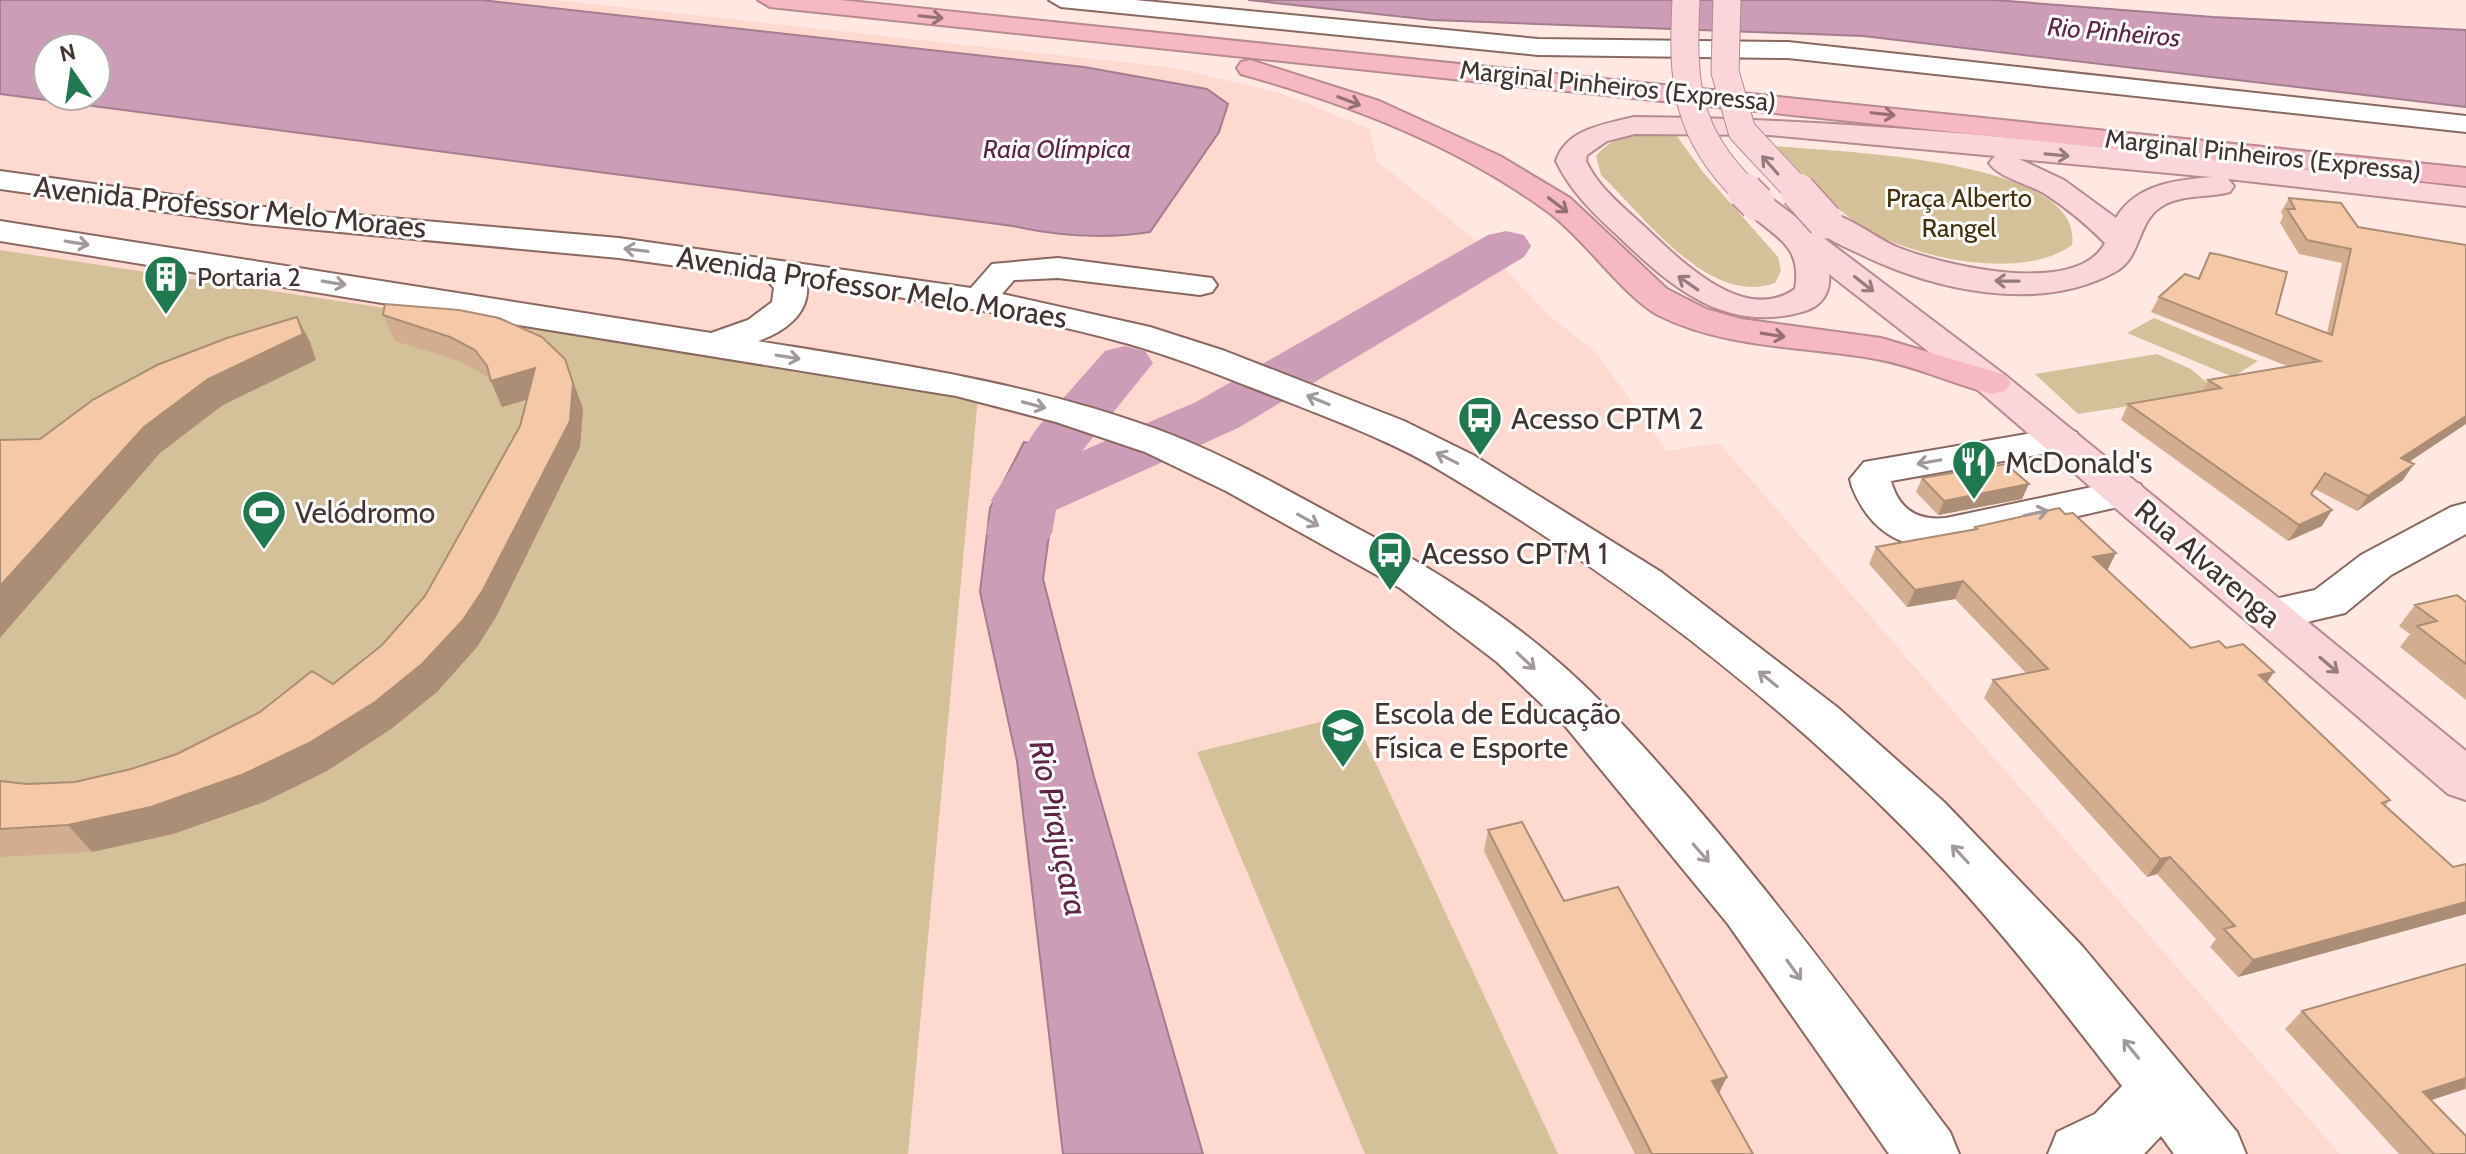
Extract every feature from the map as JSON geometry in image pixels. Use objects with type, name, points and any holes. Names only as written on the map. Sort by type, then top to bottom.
[{"type":"highway","name":"Marginal Pinheiros (Expressa)","points":[[770,0],[2466,177]]},
{"type":"highway","points":[[1112,35],[1276,75],[1430,132],[1531,186],[1561,206],[1659,301],[1700,320],[1780,337],[1865,346],[1915,356],[1992,383]]},
{"type":"highway","points":[[1230,46],[1271,63],[1320,73],[1769,126]]},
{"type":"highway","points":[[2200,167],[2466,185]]},
{"type":"main road","name":"Rua Alvarenga","points":[[1686,0],[1683,59],[1692,123],[1708,152],[1757,203],[1813,229],[2466,780]]},
{"type":"main road","points":[[1727,0],[1725,72],[1742,131],[1813,229],[1913,267],[1997,281],[2031,282],[2085,275],[2107,264],[2123,243],[2131,219],[2144,202],[2194,187],[2268,187],[2466,206]]},
{"type":"main road","points":[[1813,229],[1813,284],[1809,295],[1798,303],[1779,307],[1724,302],[1684,283],[1590,192],[1571,161],[1581,144],[1620,127],[1769,126],[1868,138],[2200,167],[2466,197]]},
{"type":"main road","points":[[1868,138],[1972,155],[2028,171],[2080,202],[2123,243]]},
{"type":"street","points":[[1061,0],[1538,47],[1788,50],[2280,101],[2466,124]]},
{"type":"street","name":"Avenida Professor Melo Moraes","points":[[0,180],[253,215],[619,248],[980,299],[1045,311],[1212,359],[1390,429],[1459,464],[1645,583],[1820,720],[1936,829],[2062,964],[2214,1154]]},
{"type":"street","name":"Avenida Professor Melo Moraes","points":[[0,231],[958,385],[1070,414],[1159,444],[1240,482],[1416,578],[1513,650],[1583,714],[1748,907],[1928,1154]]},
{"type":"street","points":[[712,345],[761,328],[789,306],[791,286],[774,268]]},
{"type":"street","points":[[980,299],[1004,271],[1058,268],[1200,285]]},
{"type":"street","points":[[2062,440],[1878,471],[1870,479],[1872,495],[1901,526],[1917,533],[1946,532],[2125,493]]},
{"type":"street","points":[[2269,615],[2329,602],[2376,565],[2466,516]]},
{"type":"street","points":[[2080,1154],[2107,1146],[2131,1125],[2160,1086]]},
{"type":"shaded area","points":[[0,0],[556,0],[1176,68],[1283,94],[1370,129],[1377,161],[1488,250],[1544,311],[1597,354],[1667,451],[1719,443],[2340,1154],[0,1154]]},
{"type":"green space","points":[[1646,134],[1676,135],[1703,172],[1778,257],[1781,271],[1775,283],[1750,287],[1726,282],[1702,270],[1658,234],[1601,175],[1596,156],[1601,150],[1618,139]]},
{"type":"green space","name":"Praça Alberto Rangel","points":[[1776,146],[1899,157],[2000,177],[2040,194],[2065,216],[2072,245],[2050,256],[1996,264],[1936,256],[1908,248],[1882,238],[1849,218]]},
{"type":"green space","points":[[0,250],[978,397],[908,1154],[0,1154]]},
{"type":"green space","points":[[2154,318],[2258,361],[2233,377],[2127,333]]},
{"type":"green space","points":[[2157,354],[2191,369],[2218,392],[2078,414],[2035,374]]},
{"type":"green space","points":[[1353,714],[1558,1154],[1365,1154],[1197,752]]},
{"type":"water","name":"Raia Olímpica","points":[[0,0],[481,0],[1084,67],[1207,89],[1228,104],[1219,132],[1150,232],[1099,236],[1047,232],[112,109],[112,32],[32,32],[32,98],[0,94]]},
{"type":"water","name":"Rio Pinheiros","points":[[1248,0],[1995,0],[2213,17],[2466,30],[2466,107],[1863,36],[1432,20]]},
{"type":"water","points":[[1024,442],[1080,455],[1055,492],[1043,579],[1094,777],[1203,1154],[1063,1154],[1017,761],[980,592],[990,508]]},
{"type":"building","points":[[2289,198],[2341,203],[2358,227],[2466,245],[2466,416],[2401,458],[2414,464],[2368,496],[2325,473],[2311,494],[2332,510],[2299,525],[2128,404],[2221,388],[2208,380],[2320,361],[2159,297],[2185,274],[2199,279],[2210,253],[2221,255],[2287,272],[2276,314],[2332,335],[2351,249],[2307,240],[2287,209],[2295,209]]},
{"type":"building","points":[[385,304],[459,310],[499,318],[542,337],[565,359],[573,383],[570,421],[483,590],[463,620],[422,664],[375,702],[309,743],[244,774],[151,807],[68,825],[0,829],[0,781],[27,784],[75,782],[177,754],[260,712],[312,671],[333,684],[382,645],[425,596],[520,426],[535,368],[491,381],[487,366],[475,350],[450,337],[383,315]]},
{"type":"building","points":[[297,317],[303,334],[208,379],[144,427],[0,586],[0,440],[40,439],[94,399],[157,365],[227,338]]},
{"type":"building","points":[[2006,464],[2029,484],[1944,501],[1922,478]]},
{"type":"building","points":[[2059,508],[2065,514],[2073,513],[2116,553],[2093,557],[2191,648],[2219,641],[2226,648],[2243,644],[2274,672],[2259,675],[2390,800],[2382,803],[2453,867],[2466,864],[2466,902],[2253,960],[2224,929],[2235,926],[2170,857],[2160,859],[1993,680],[2048,669],[1963,581],[1915,590],[1876,547],[1977,529],[1975,527]]},
{"type":"building","points":[[2457,595],[2466,602],[2466,664],[2417,626],[2437,621],[2415,605]]},
{"type":"building","points":[[1522,822],[1564,901],[1618,887],[1727,1077],[1712,1081],[1753,1154],[1652,1154],[1488,830]]},
{"type":"building","points":[[2466,964],[2466,1078],[2423,1092],[2466,1136],[2466,1154],[2434,1154],[2302,1011]]},
{"type":"waterway","name":"Rio Pirajuçara","points":[[1027,498],[1217,415],[1506,246]]},
{"type":"waterway","name":"Rio Pirajuçara","points":[[1027,498],[1044,461],[1058,440],[1125,363]]},
{"type":"waterway","name":"Rio Pirajuçara","points":[[1019,533],[1027,498]]},
{"type":"waterway","name":"Rio Pirajuçara","points":[[1023,500],[1027,498]]},
{"type":"place","name":"Portaria 2","points":[[166,316]]},
{"type":"place","name":"Acesso CPTM 2","points":[[1480,457]]},
{"type":"place","name":"McDonald's","points":[[1974,501]]},
{"type":"place","name":"Velódromo","points":[[264,551]]},
{"type":"place","name":"Acesso CPTM 1","points":[[1390,592]]},
{"type":"place","name":"Escola de Educação Física e Esporte","points":[[1343,769]]}]
